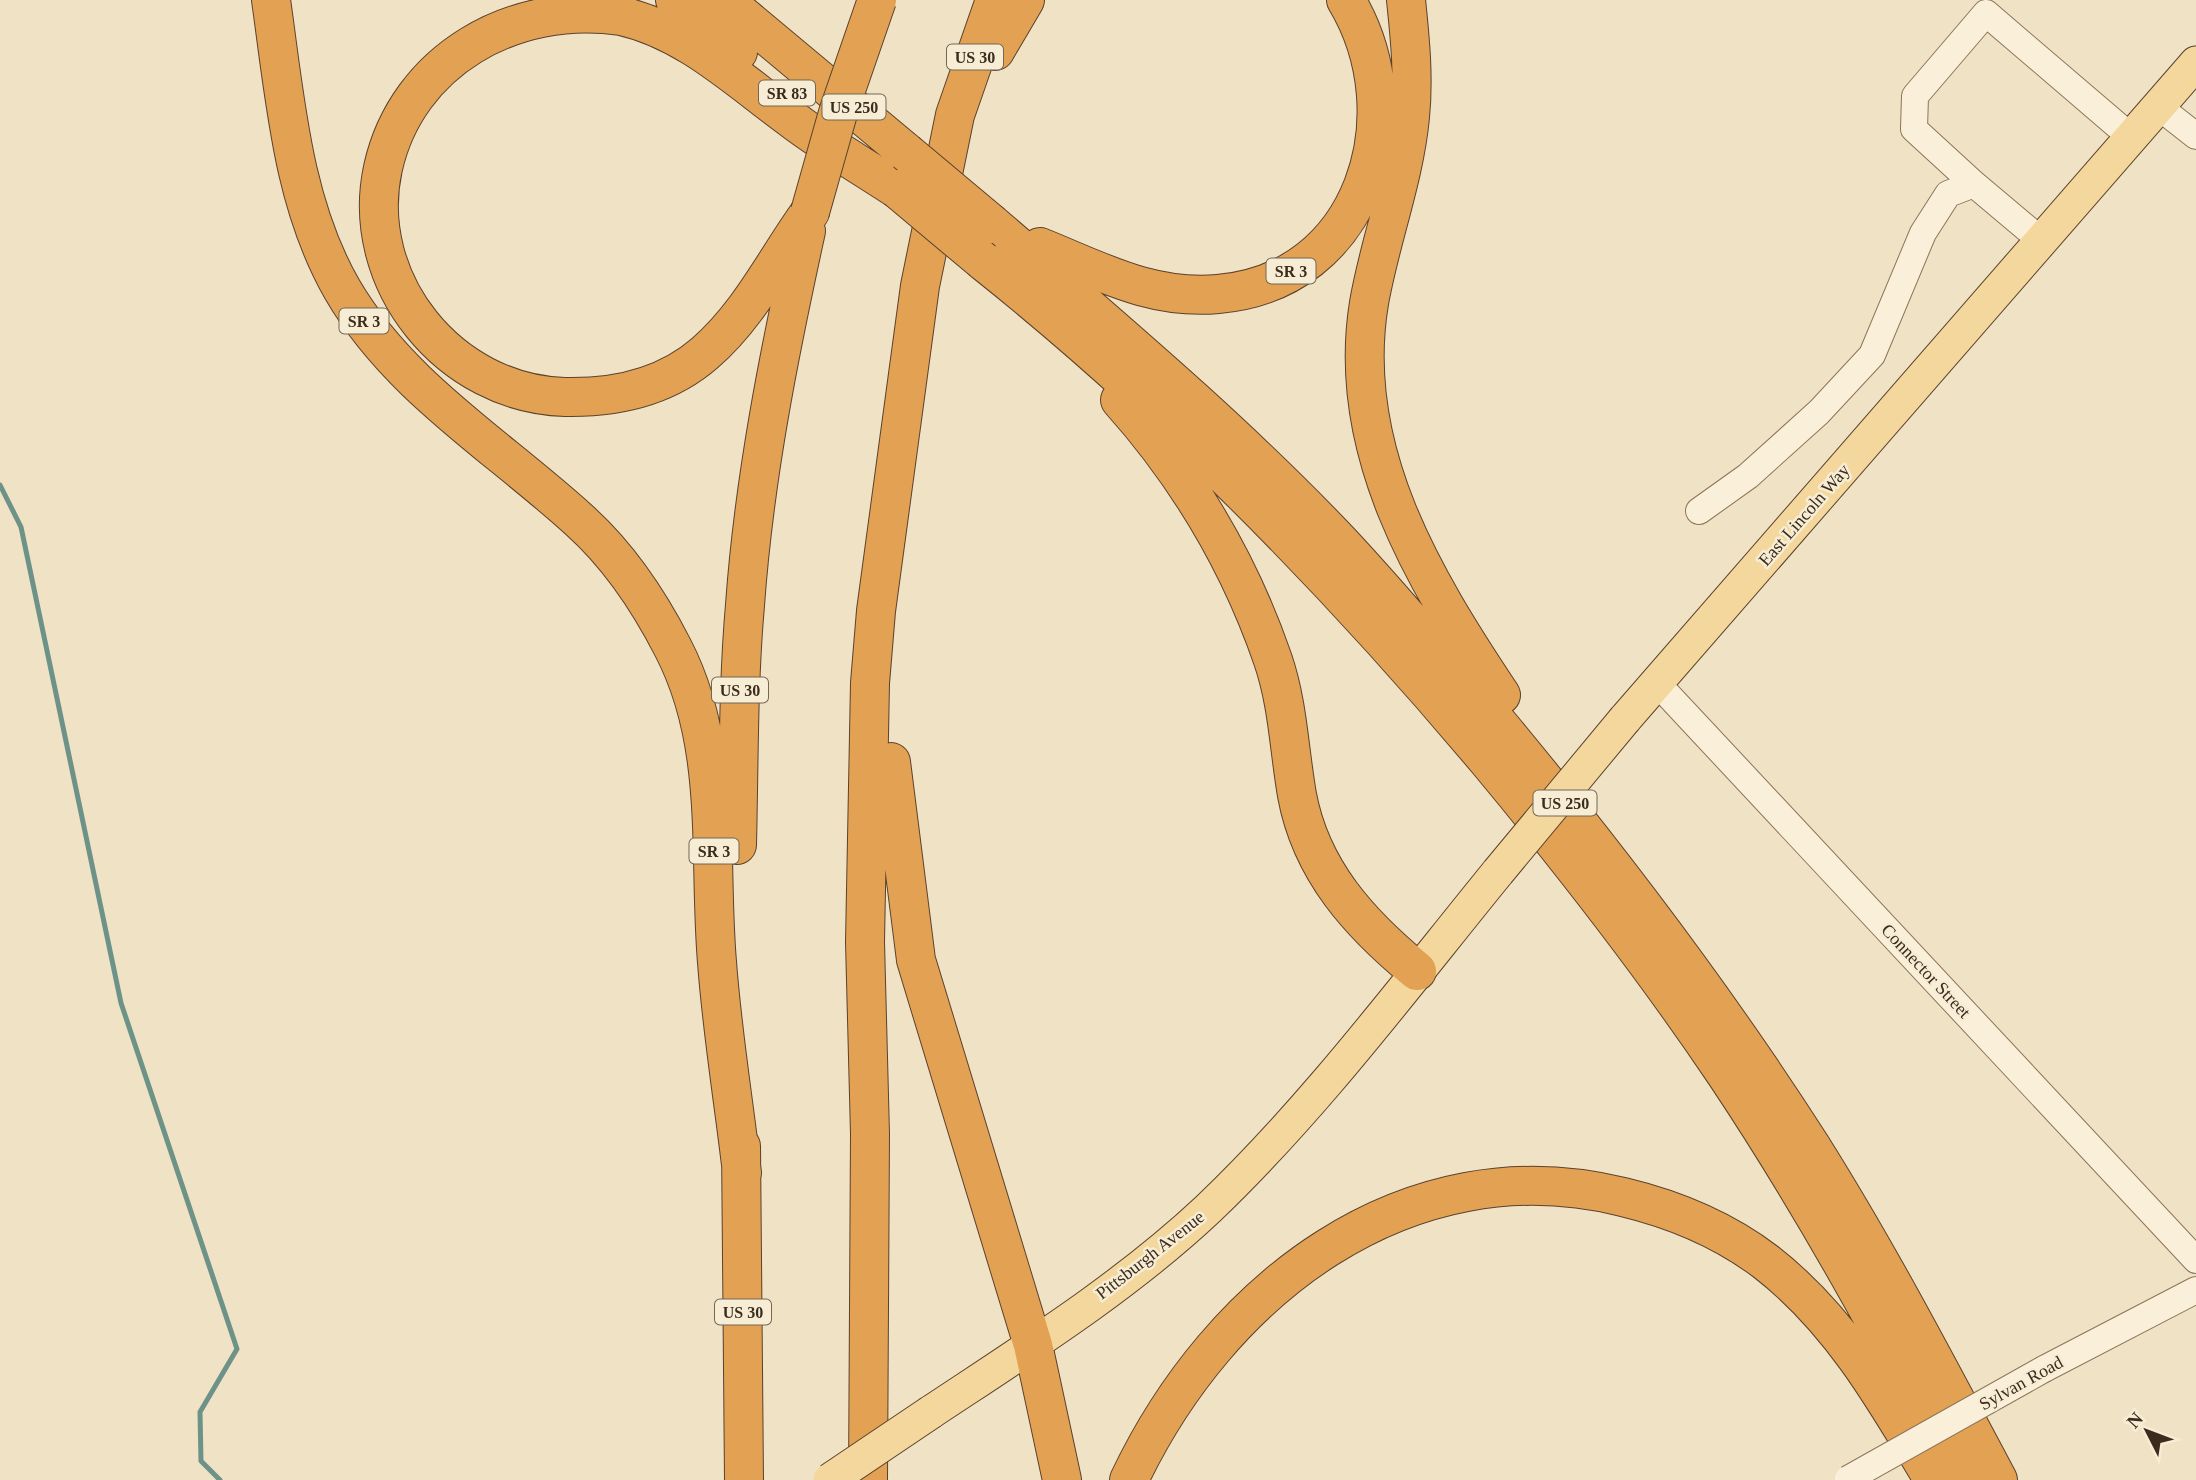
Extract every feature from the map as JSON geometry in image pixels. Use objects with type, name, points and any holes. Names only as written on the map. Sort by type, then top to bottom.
[{"type":"highway","name":"SR 3","points":[[271,0],[303,194],[326,258],[342,289],[376,338],[404,369],[582,522],[635,584],[674,650],[699,722],[709,772],[714,820],[716,960],[742,1173]]},
{"type":"highway","name":"SR 83","points":[[675,0],[897,188],[992,239],[1014,286],[1174,424],[1315,564],[1418,678],[1573,866],[1670,994],[1760,1128],[1841,1260],[1959,1480]]},
{"type":"highway","points":[[724,0],[802,62]]},
{"type":"highway","name":"US 250","points":[[746,0],[802,62],[906,152],[992,239],[1100,315],[1300,502],[1429,642],[1623,877],[1733,1029],[1812,1148],[1875,1253],[1998,1480]]},
{"type":"highway","name":"US 30","points":[[744,1466],[742,1173],[736,929],[744,605],[753,525],[777,376],[810,212],[842,101],[877,0]]},
{"type":"highway","name":"US 30","points":[[869,1480],[870,1134],[865,942],[870,683],[884,541],[920,286],[955,115],[995,0]]},
{"type":"highway","points":[[955,115],[987,68],[1011,20],[1025,0]]},
{"type":"highway","name":"SR 3","points":[[992,239],[1111,279],[1167,293],[1236,292],[1262,286],[1300,266],[1320,250],[1349,215],[1373,158],[1376,136],[1374,78],[1365,41],[1346,0]]},
{"type":"highway","points":[[1406,0],[1411,57],[1410,117],[1399,181],[1373,282],[1365,342],[1367,408],[1379,468],[1415,552],[1479,663],[1539,750],[1627,860],[1754,1034],[1782,1081],[1812,1148]]},
{"type":"highway","points":[[810,212],[742,314],[702,356],[675,373],[634,391],[611,396],[559,397],[516,390],[477,373],[458,362],[424,329],[401,294],[387,256],[381,224],[381,186],[389,148],[405,112],[427,79],[444,63],[463,47],[504,24],[536,14],[575,10],[624,17],[687,44],[730,71],[794,121],[897,188]]},
{"type":"highway","points":[[1014,286],[1051,334],[1130,412],[1180,478],[1217,535],[1260,624],[1280,682],[1298,799],[1310,840],[1334,886],[1352,911],[1377,937],[1417,971]]},
{"type":"highway","points":[[884,541],[887,707],[892,780],[916,960],[1032,1345],[1062,1480]]},
{"type":"highway","points":[[1129,1480],[1178,1397],[1211,1353],[1264,1294],[1292,1270],[1331,1243],[1405,1207],[1485,1189],[1534,1186],[1572,1188],[1641,1201],[1719,1233],[1765,1262],[1811,1303],[1851,1349],[1933,1480]]},
{"type":"main road","name":"East Lincoln Way","points":[[1417,971],[1656,682],[2043,242],[2196,63]]},
{"type":"main road","name":"Pittsburgh Avenue","points":[[830,1480],[1032,1345],[1143,1264],[1207,1210],[1274,1143],[1417,971]]},
{"type":"street","points":[[2043,242],[1914,129],[1915,96],[1986,13],[2132,138]]},
{"type":"street","points":[[2159,107],[2196,136]]},
{"type":"street","points":[[1699,511],[1748,476],[1809,421],[1872,355],[1923,233],[1948,194],[1974,184]]},
{"type":"street","name":"Connector Street","points":[[1656,682],[2196,1260]]},
{"type":"street","name":"Sylvan Road","points":[[1848,1480],[2044,1369],[2196,1290]]},
{"type":"waterway","points":[[0,485],[21,527],[121,1003],[237,1349],[200,1412],[201,1461],[220,1480]]}]
